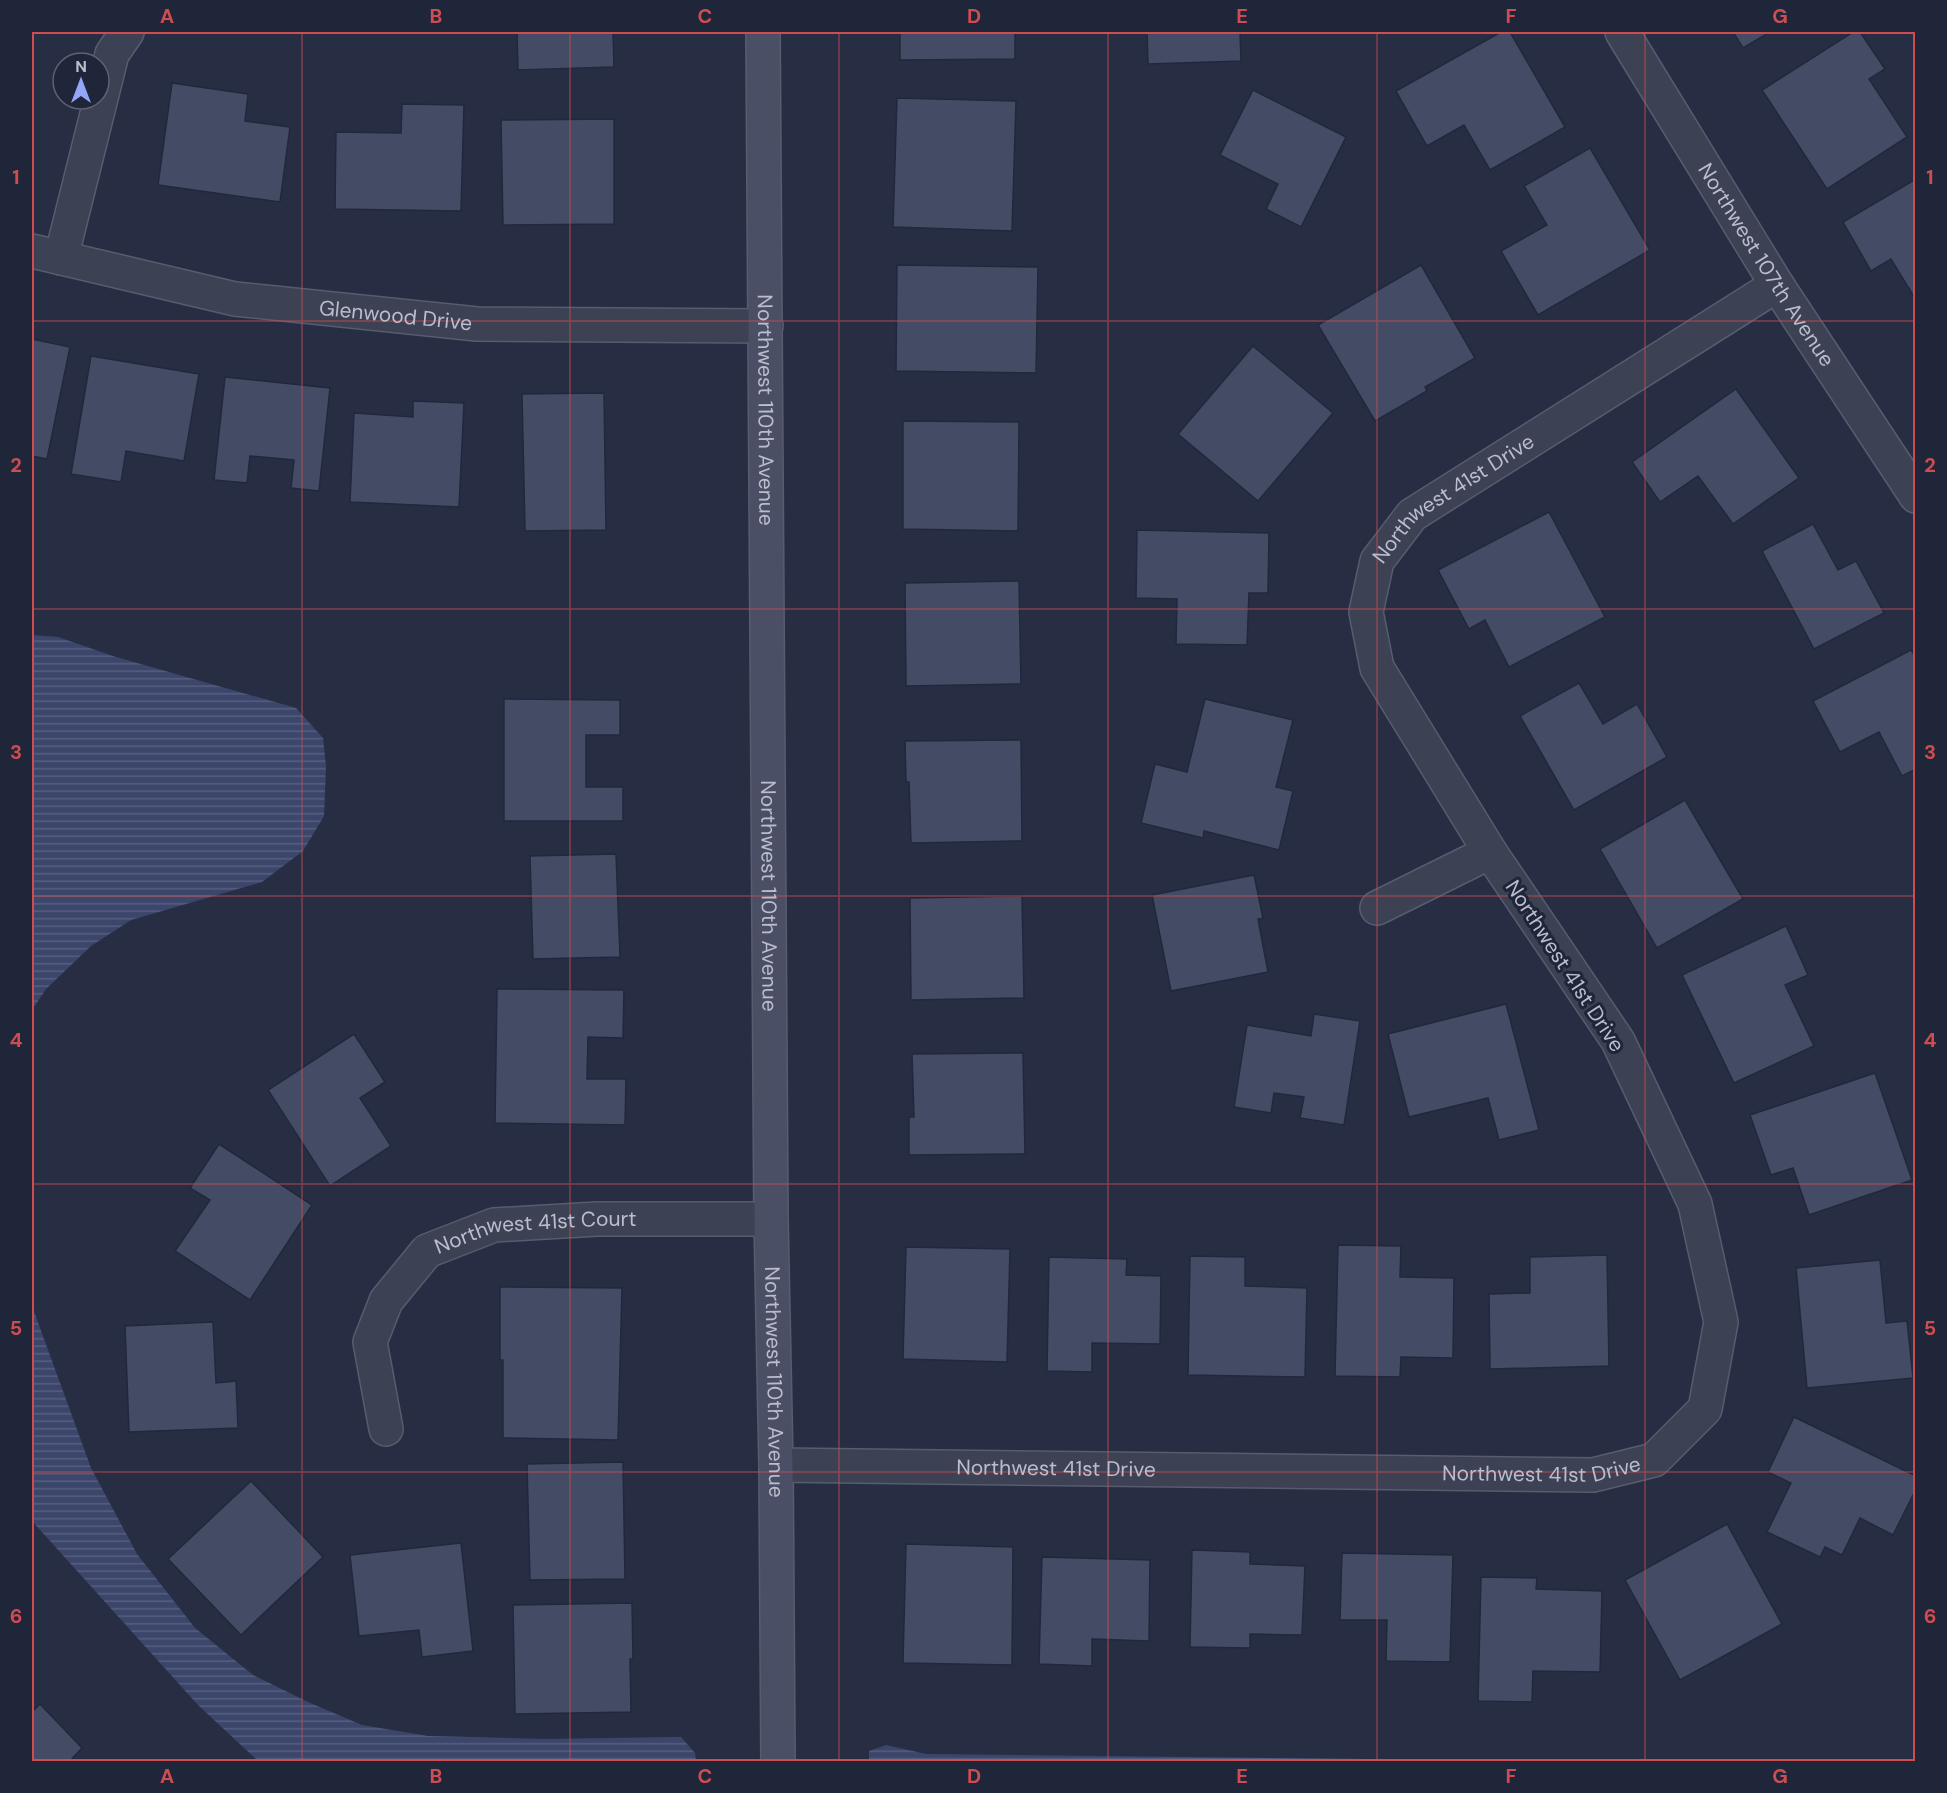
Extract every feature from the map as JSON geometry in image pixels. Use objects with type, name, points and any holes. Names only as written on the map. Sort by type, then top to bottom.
[{"type":"street","points":[[46,255],[112,54],[127,32]]},
{"type":"street","name":"Northwest 110th Avenue","points":[[762,32],[771,1219],[776,1465],[778,1761]]},
{"type":"street","name":"Northwest 107th Avenue","points":[[1622,32],[1777,285],[1916,496]]},
{"type":"street","name":"Glenwood Drive","points":[[46,255],[235,299],[477,324],[766,326]]},
{"type":"street","name":"Northwest 41st Drive","points":[[776,1465],[1593,1475],[1654,1460],[1705,1408],[1720,1322],[1695,1204],[1618,1041],[1490,852],[1377,668],[1366,612],[1377,561],[1412,515],[1777,285]]},
{"type":"street","points":[[1377,908],[1490,852]]},
{"type":"street","name":"Northwest 41st Court","points":[[386,1429],[370,1342],[386,1301],[427,1251],[494,1225],[597,1219],[771,1219]]},
{"type":"water","points":[[32,635],[58,637],[116,657],[296,708],[323,738],[326,766],[324,816],[303,851],[262,882],[131,920],[91,946],[46,989],[32,1010]]},
{"type":"water","points":[[32,1306],[91,1468],[137,1554],[195,1628],[253,1675],[362,1725],[428,1736],[546,1739],[681,1737],[695,1753],[696,1761],[262,1762],[256,1759],[198,1705],[32,1521]]},
{"type":"water","points":[[886,1745],[926,1754],[1538,1761],[869,1761],[869,1751]]},
{"type":"building","points":[[517,32],[613,32],[614,67],[518,70]]},
{"type":"building","points":[[900,32],[1015,32],[1015,59],[900,60]]},
{"type":"building","points":[[1147,32],[1240,32],[1241,61],[1148,64]]},
{"type":"building","points":[[1501,32],[1510,32],[1565,127],[1490,170],[1464,125],[1427,146],[1396,91]]},
{"type":"building","points":[[1733,32],[1770,32],[1743,48]]},
{"type":"building","points":[[1853,32],[1860,32],[1885,69],[1869,79],[1907,137],[1827,189],[1762,90]]},
{"type":"building","points":[[172,83],[248,94],[245,121],[290,127],[280,202],[158,185]]},
{"type":"building","points":[[1253,90],[1346,137],[1301,227],[1266,209],[1278,184],[1220,155]]},
{"type":"building","points":[[897,98],[1016,101],[1012,231],[893,227]]},
{"type":"building","points":[[402,104],[464,105],[461,211],[335,209],[336,132],[401,133]]},
{"type":"building","points":[[614,119],[614,224],[503,225],[501,120]]},
{"type":"building","points":[[1590,148],[1650,250],[1538,315],[1501,251],[1547,225],[1524,186]]},
{"type":"building","points":[[1916,179],[1916,300],[1891,259],[1871,271],[1843,222]]},
{"type":"building","points":[[897,265],[1038,267],[1036,373],[896,371]]},
{"type":"building","points":[[1421,265],[1475,358],[1425,387],[1427,391],[1375,421],[1318,325]]},
{"type":"building","points":[[32,339],[70,347],[47,459],[32,456]]},
{"type":"building","points":[[1253,346],[1333,413],[1258,501],[1178,434]]},
{"type":"building","points":[[91,356],[199,374],[184,461],[126,451],[121,482],[71,474]]},
{"type":"building","points":[[225,377],[330,388],[319,491],[291,488],[294,460],[250,456],[247,483],[214,480]]},
{"type":"building","points":[[1736,389],[1799,478],[1733,524],[1698,476],[1660,502],[1632,462]]},
{"type":"building","points":[[604,393],[606,530],[525,531],[522,394]]},
{"type":"building","points":[[413,401],[464,403],[459,507],[350,502],[354,413],[413,417]]},
{"type":"building","points":[[903,421],[1019,422],[1018,531],[903,529]]},
{"type":"building","points":[[1549,512],[1605,617],[1509,667],[1485,620],[1469,629],[1438,570]]},
{"type":"building","points":[[1813,524],[1838,570],[1856,561],[1884,613],[1814,649],[1762,551]]},
{"type":"building","points":[[1137,530],[1269,533],[1268,593],[1249,593],[1247,645],[1176,644],[1177,599],[1136,598]]},
{"type":"building","points":[[1019,581],[1021,684],[906,686],[905,583]]},
{"type":"building","points":[[1911,650],[1916,658],[1916,769],[1902,776],[1879,732],[1840,752],[1813,701]]},
{"type":"building","points":[[1579,683],[1603,724],[1637,704],[1667,757],[1574,810],[1520,716]]},
{"type":"building","points":[[504,699],[620,700],[620,735],[586,735],[586,787],[623,787],[623,821],[504,821]]},
{"type":"building","points":[[1205,699],[1293,720],[1276,787],[1293,791],[1279,850],[1204,831],[1203,838],[1141,823],[1155,764],[1187,772]]},
{"type":"building","points":[[1021,740],[1022,841],[911,843],[905,741]]},
{"type":"building","points":[[1685,800],[1743,899],[1657,948],[1600,849]]},
{"type":"building","points":[[616,854],[620,957],[533,959],[530,856]]},
{"type":"building","points":[[1254,875],[1263,918],[1258,919],[1268,972],[1171,991],[1152,895]]},
{"type":"building","points":[[1022,896],[1024,998],[911,1000],[910,898]]},
{"type":"building","points":[[1786,926],[1808,975],[1785,985],[1814,1046],[1734,1083],[1682,975]]},
{"type":"building","points":[[497,989],[624,990],[623,1038],[588,1037],[587,1079],[626,1079],[625,1125],[495,1123]]},
{"type":"building","points":[[1506,1004],[1539,1130],[1499,1140],[1488,1098],[1409,1117],[1388,1034]]},
{"type":"building","points":[[1314,1014],[1360,1021],[1344,1125],[1300,1118],[1304,1097],[1274,1093],[1271,1113],[1234,1107],[1247,1025],[1311,1036]]},
{"type":"building","points":[[354,1034],[385,1082],[360,1098],[391,1146],[330,1186],[268,1090]]},
{"type":"building","points":[[1023,1053],[1025,1154],[909,1155],[909,1117],[914,1117],[912,1054]]},
{"type":"building","points":[[1875,1073],[1912,1180],[1809,1215],[1793,1168],[1771,1175],[1750,1115]]},
{"type":"building","points":[[219,1144],[312,1205],[250,1300],[175,1251],[210,1200],[190,1188]]},
{"type":"building","points":[[1338,1245],[1401,1246],[1400,1277],[1454,1278],[1453,1358],[1401,1357],[1400,1377],[1335,1376]]},
{"type":"building","points":[[906,1247],[1010,1249],[1007,1362],[903,1359]]},
{"type":"building","points":[[1607,1255],[1609,1366],[1490,1369],[1489,1294],[1530,1293],[1530,1257]]},
{"type":"building","points":[[1190,1256],[1245,1257],[1245,1286],[1307,1288],[1305,1377],[1188,1375]]},
{"type":"building","points":[[1049,1257],[1127,1259],[1126,1275],[1161,1276],[1160,1344],[1092,1343],[1092,1372],[1047,1371]]},
{"type":"building","points":[[1880,1260],[1886,1323],[1907,1321],[1913,1378],[1807,1388],[1796,1268]]},
{"type":"building","points":[[500,1287],[622,1288],[618,1440],[503,1438]]},
{"type":"building","points":[[213,1322],[216,1383],[236,1381],[238,1428],[129,1432],[125,1326]]},
{"type":"building","points":[[1794,1417],[1916,1476],[1916,1489],[1893,1535],[1860,1518],[1842,1555],[1825,1547],[1820,1557],[1767,1532],[1791,1483],[1768,1472]]},
{"type":"building","points":[[623,1462],[625,1579],[530,1580],[527,1464]]},
{"type":"building","points":[[251,1481],[323,1557],[241,1635],[168,1559]]},
{"type":"building","points":[[1727,1524],[1782,1624],[1680,1680],[1625,1580]]},
{"type":"building","points":[[461,1543],[473,1651],[422,1657],[419,1630],[359,1636],[350,1555]]},
{"type":"building","points":[[906,1544],[1013,1547],[1012,1665],[903,1663]]},
{"type":"building","points":[[1192,1550],[1250,1552],[1250,1564],[1305,1566],[1302,1635],[1250,1634],[1250,1648],[1190,1647]]},
{"type":"building","points":[[1342,1553],[1453,1555],[1450,1662],[1386,1661],[1387,1620],[1340,1620]]},
{"type":"building","points":[[1042,1557],[1150,1560],[1149,1641],[1092,1639],[1092,1666],[1039,1664]]},
{"type":"building","points":[[1481,1577],[1537,1578],[1536,1589],[1602,1591],[1600,1672],[1533,1671],[1532,1702],[1478,1701]]},
{"type":"building","points":[[632,1603],[631,1712],[515,1714],[513,1605]]},
{"type":"building","points":[[40,1704],[82,1748],[69,1762],[32,1762],[32,1712]]}]
